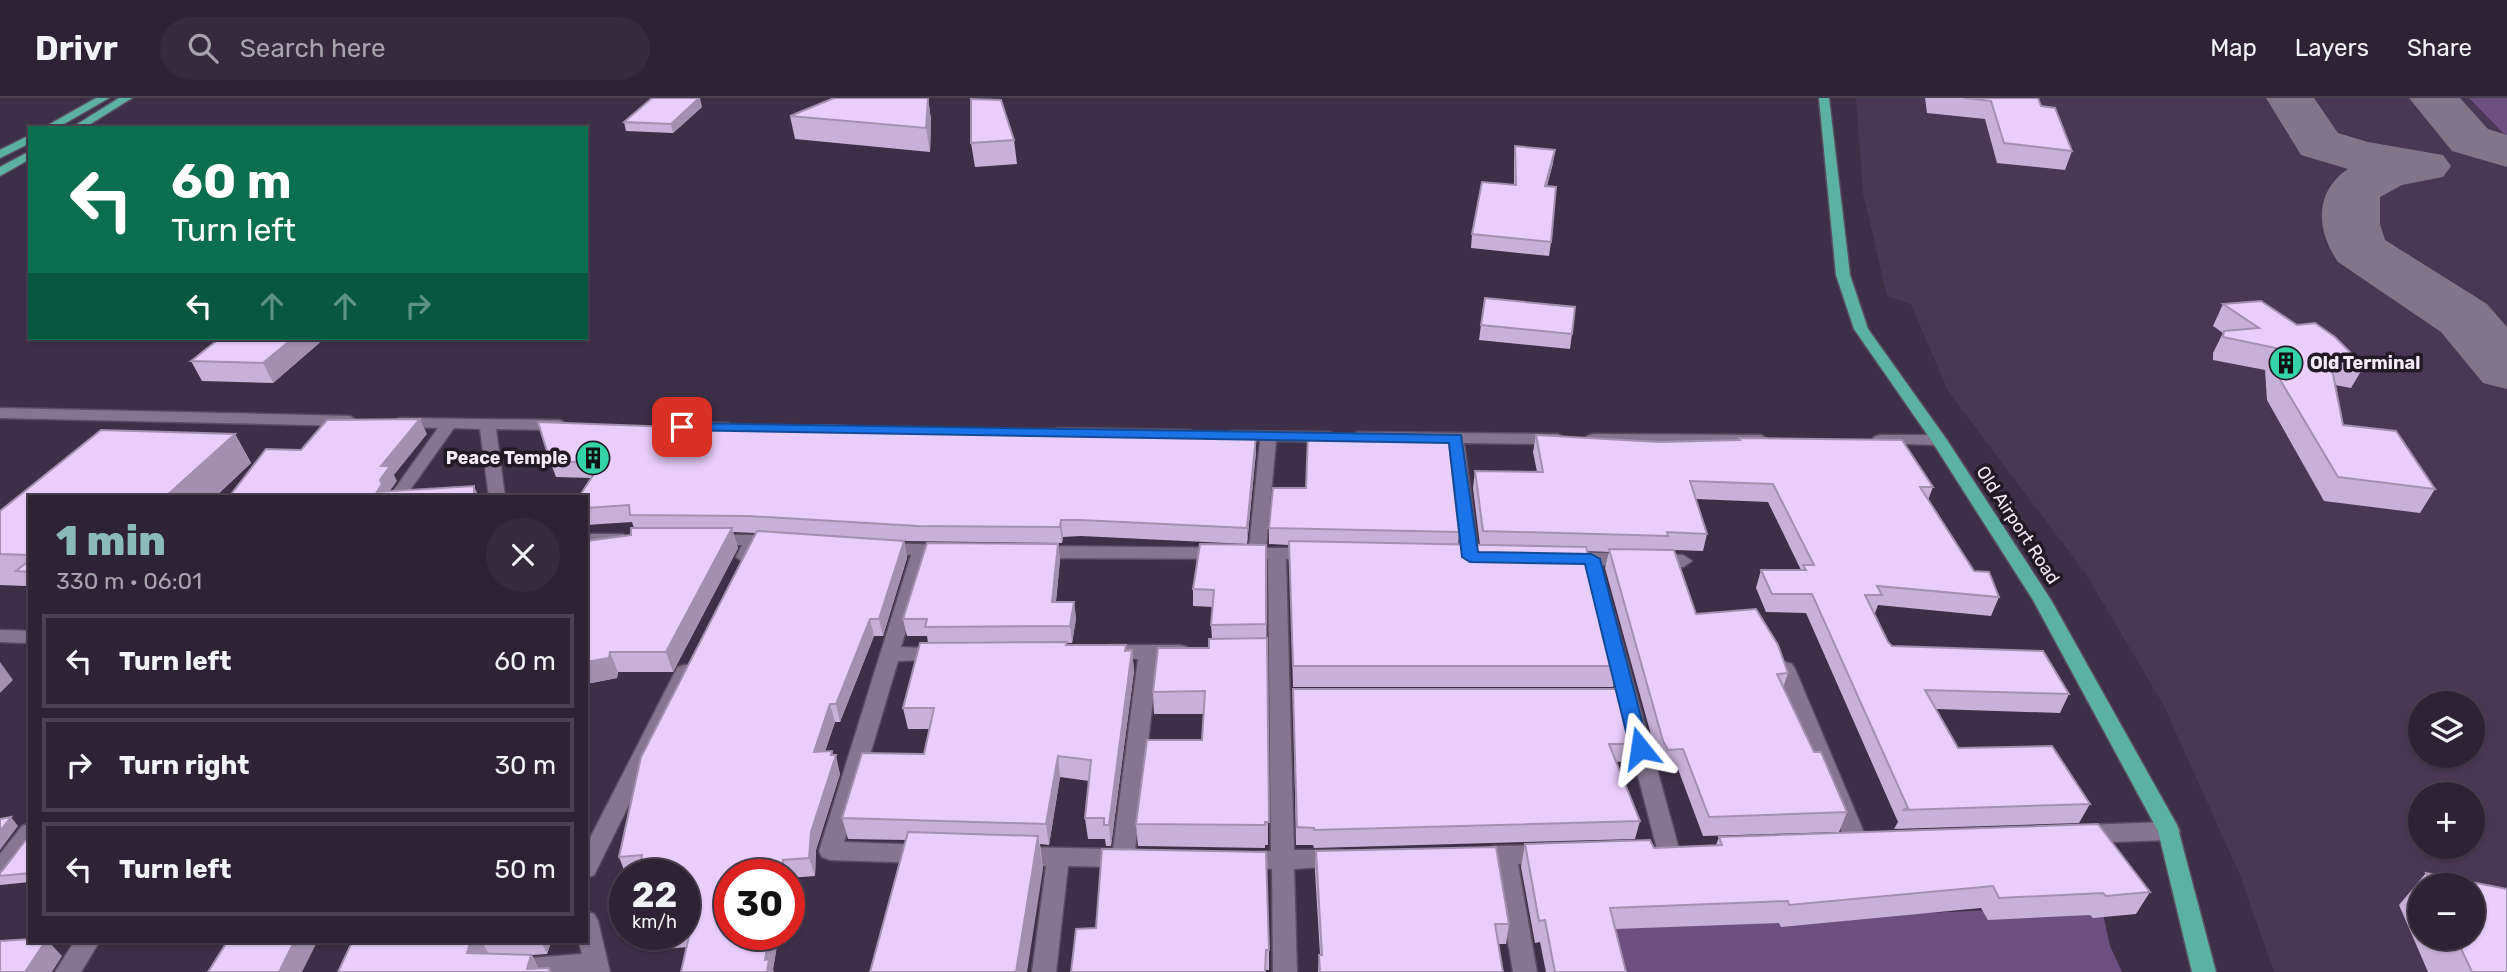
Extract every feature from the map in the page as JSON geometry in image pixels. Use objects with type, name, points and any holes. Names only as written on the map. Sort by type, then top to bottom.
[{"type":"main road","points":[[52,126],[104,98]]},
{"type":"main road","points":[[79,126],[127,98]]},
{"type":"main road","name":"Old Airport Road","points":[[1824,98],[1843,275],[1861,329],[1939,440],[2042,600],[2169,831],[2204,972]]},
{"type":"main road","points":[[0,156],[28,139]]},
{"type":"main road","points":[[0,172],[28,156]]},
{"type":"street","points":[[0,412],[570,425]]},
{"type":"street","points":[[108,434],[129,416]]},
{"type":"street","points":[[398,495],[449,424]]},
{"type":"street","points":[[486,424],[497,495]]},
{"type":"street","points":[[654,427],[752,428]]},
{"type":"street","points":[[1045,433],[1774,440]]},
{"type":"street","points":[[1268,436],[1267,553],[1279,651],[1288,696],[1285,972]]},
{"type":"street","points":[[1456,439],[1470,557]]},
{"type":"street","points":[[1856,440],[1939,440]]},
{"type":"street","points":[[588,539],[638,540]]},
{"type":"street","points":[[690,540],[761,541],[735,577]]},
{"type":"street","points":[[865,548],[961,551]]},
{"type":"street","points":[[921,551],[830,851],[951,854]]},
{"type":"street","points":[[1015,552],[1332,554]]},
{"type":"street","points":[[1551,558],[1683,561]]},
{"type":"street","points":[[1591,559],[1619,697],[1668,849]]},
{"type":"street","points":[[0,636],[28,637]]},
{"type":"street","points":[[588,865],[696,651]]},
{"type":"street","points":[[1253,651],[1279,651]]},
{"type":"street","points":[[1123,858],[1149,652]]},
{"type":"street","points":[[1095,653],[1201,652]]},
{"type":"street","points":[[889,654],[958,654]]},
{"type":"street","points":[[1785,668],[1857,842]]},
{"type":"street","points":[[2060,835],[2169,831]]},
{"type":"street","points":[[0,871],[28,835]]},
{"type":"street","points":[[1830,843],[1884,841]]},
{"type":"street","points":[[1640,850],[1695,848]]},
{"type":"street","points":[[1477,856],[1573,853]]},
{"type":"street","points":[[991,855],[1150,858]]},
{"type":"street","points":[[1504,855],[1525,972]]},
{"type":"street","points":[[1044,972],[1058,857]]},
{"type":"street","points":[[1217,859],[1367,858]]},
{"type":"street","points":[[493,972],[597,968],[588,930]]},
{"type":"street","points":[[67,972],[86,943]]},
{"type":"shaded area","points":[[1856,98],[2507,98],[2507,972],[2274,972],[2240,875],[2163,704],[2084,571],[1948,391],[1911,304],[1887,296],[1863,193]]},
{"type":"shaded area","points":[[2469,98],[2507,98],[2507,137]]},
{"type":"shaded area","points":[[2101,905],[2110,946],[2122,972],[1626,972],[1606,928]]},
{"type":"building","points":[[652,98],[699,98],[671,124],[624,122]]},
{"type":"building","points":[[834,98],[928,98],[926,128],[790,116]]},
{"type":"building","points":[[1964,98],[2038,98],[2041,106],[2055,108],[2072,151],[2004,143],[1991,101]]},
{"type":"building","points":[[971,99],[1001,100],[1014,140],[971,143]]},
{"type":"building","points":[[1515,146],[1555,150],[1545,186],[1556,187],[1551,242],[1472,234],[1482,182],[1516,185]]},
{"type":"building","points":[[1485,298],[1575,307],[1572,334],[1481,325]]},
{"type":"building","points":[[2261,301],[2297,325],[2315,323],[2335,337],[2364,366],[2330,359],[2343,425],[2396,431],[2435,489],[2338,477],[2279,378],[2276,348],[2223,337],[2224,331],[2259,328],[2223,304]]},
{"type":"building","points":[[217,340],[291,340],[263,363],[191,361]]},
{"type":"building","points":[[420,419],[381,466],[390,466],[380,480],[382,484],[377,492],[474,486],[474,495],[231,495],[266,449],[301,450],[327,420]]},
{"type":"building","points":[[538,422],[702,428],[811,425],[1012,430],[1167,438],[1167,434],[1256,436],[1247,528],[1080,520],[1061,520],[1060,527],[918,526],[749,516],[630,515],[629,505],[588,508],[588,495],[580,495],[601,463],[550,461]]},
{"type":"building","points":[[101,430],[235,434],[167,495],[28,495],[28,555],[0,554],[0,511]]},
{"type":"building","points":[[1308,435],[1384,438],[1383,435],[1448,436],[1459,532],[1269,528],[1273,488],[1306,488]]},
{"type":"building","points":[[1536,435],[1659,442],[1740,440],[1739,438],[1902,440],[1933,487],[1920,487],[1974,571],[1989,572],[1999,597],[1877,586],[1882,595],[1865,595],[1888,642],[1892,646],[2043,651],[2069,694],[1925,690],[1958,748],[2052,746],[2090,804],[1903,810],[1908,808],[1812,594],[1772,594],[1761,570],[1806,570],[1803,565],[1814,565],[1773,484],[1690,481],[1707,534],[1667,532],[1668,536],[1483,531],[1475,471],[1543,472]]},
{"type":"building","points":[[631,528],[732,528],[666,652],[610,652],[609,658],[588,662],[588,541],[631,535]]},
{"type":"building","points":[[757,531],[904,541],[879,619],[870,619],[836,704],[830,704],[814,752],[832,751],[831,755],[836,755],[811,832],[809,858],[714,859],[714,950],[767,950],[765,960],[769,959],[767,972],[681,972],[686,950],[700,950],[700,859],[641,859],[642,855],[619,857],[641,757]]},
{"type":"building","points":[[1289,541],[1586,547],[1617,666],[1293,666]]},
{"type":"building","points":[[927,543],[1058,544],[1052,602],[1074,602],[1070,626],[925,627],[927,619],[903,619]]},
{"type":"building","points":[[1200,544],[1266,545],[1266,624],[1211,625],[1214,590],[1193,589]]},
{"type":"building","points":[[1609,549],[1674,550],[1696,614],[1756,609],[1778,645],[1788,673],[1777,674],[1814,752],[1821,752],[1847,812],[1709,817],[1683,749],[1668,750],[1663,741]]},
{"type":"building","points":[[28,562],[28,572],[16,571]]},
{"type":"building","points":[[1267,638],[1269,822],[1265,822],[1265,825],[1136,824],[1147,740],[1202,740],[1205,691],[1153,692],[1158,648],[1209,648],[1209,639]]},
{"type":"building","points":[[1067,642],[1066,645],[1126,645],[1125,651],[1132,650],[1109,825],[1104,825],[1104,818],[1085,818],[1091,760],[1058,756],[1046,824],[842,818],[862,753],[924,754],[934,708],[903,708],[920,643]]},
{"type":"building","points":[[1293,689],[1621,689],[1636,744],[1609,744],[1640,821],[1314,830],[1297,827]]},
{"type":"building","points":[[11,817],[0,831],[0,819]]},
{"type":"building","points":[[2098,824],[2150,892],[2106,896],[2103,893],[1999,898],[1993,886],[1789,905],[1788,901],[1610,908],[1626,972],[1555,972],[1545,920],[1539,921],[1525,844],[1650,840],[1654,848],[1722,845],[1719,837]]},
{"type":"building","points":[[908,832],[1038,836],[1016,972],[870,972]]},
{"type":"building","points":[[25,841],[28,841],[28,873],[0,876]]},
{"type":"building","points":[[1496,847],[1509,924],[1495,924],[1503,972],[1320,972],[1319,955],[1322,955],[1316,851]]},
{"type":"building","points":[[1102,849],[1266,852],[1269,950],[1266,950],[1265,972],[1071,972],[1076,929],[1096,928]]},
{"type":"building","points":[[2485,885],[2507,889],[2507,972],[2472,972],[2462,950],[2485,950]]},
{"type":"building","points":[[28,939],[28,943],[44,943],[25,972],[0,972],[0,941]]},
{"type":"building","points":[[226,943],[294,943],[279,972],[208,972]]},
{"type":"building","points":[[352,943],[473,943],[467,953],[531,955],[527,969],[549,968],[550,972],[338,972]]},
{"type":"taxiway","points":[[2290,98],[2319,144],[2362,157],[2424,166],[2377,176],[2352,193],[2351,224],[2359,249],[2464,318],[2507,369]]},
{"type":"taxiway","points":[[2433,98],[2470,140],[2507,151]]},
{"type":"place","name":"Old Terminal","points":[[2286,363]]},
{"type":"place","name":"Peace Temple","points":[[593,458]]},
{"type":"route","points":[[682,427],[1456,439],[1470,557],[1591,559],[1640,748]]}]
